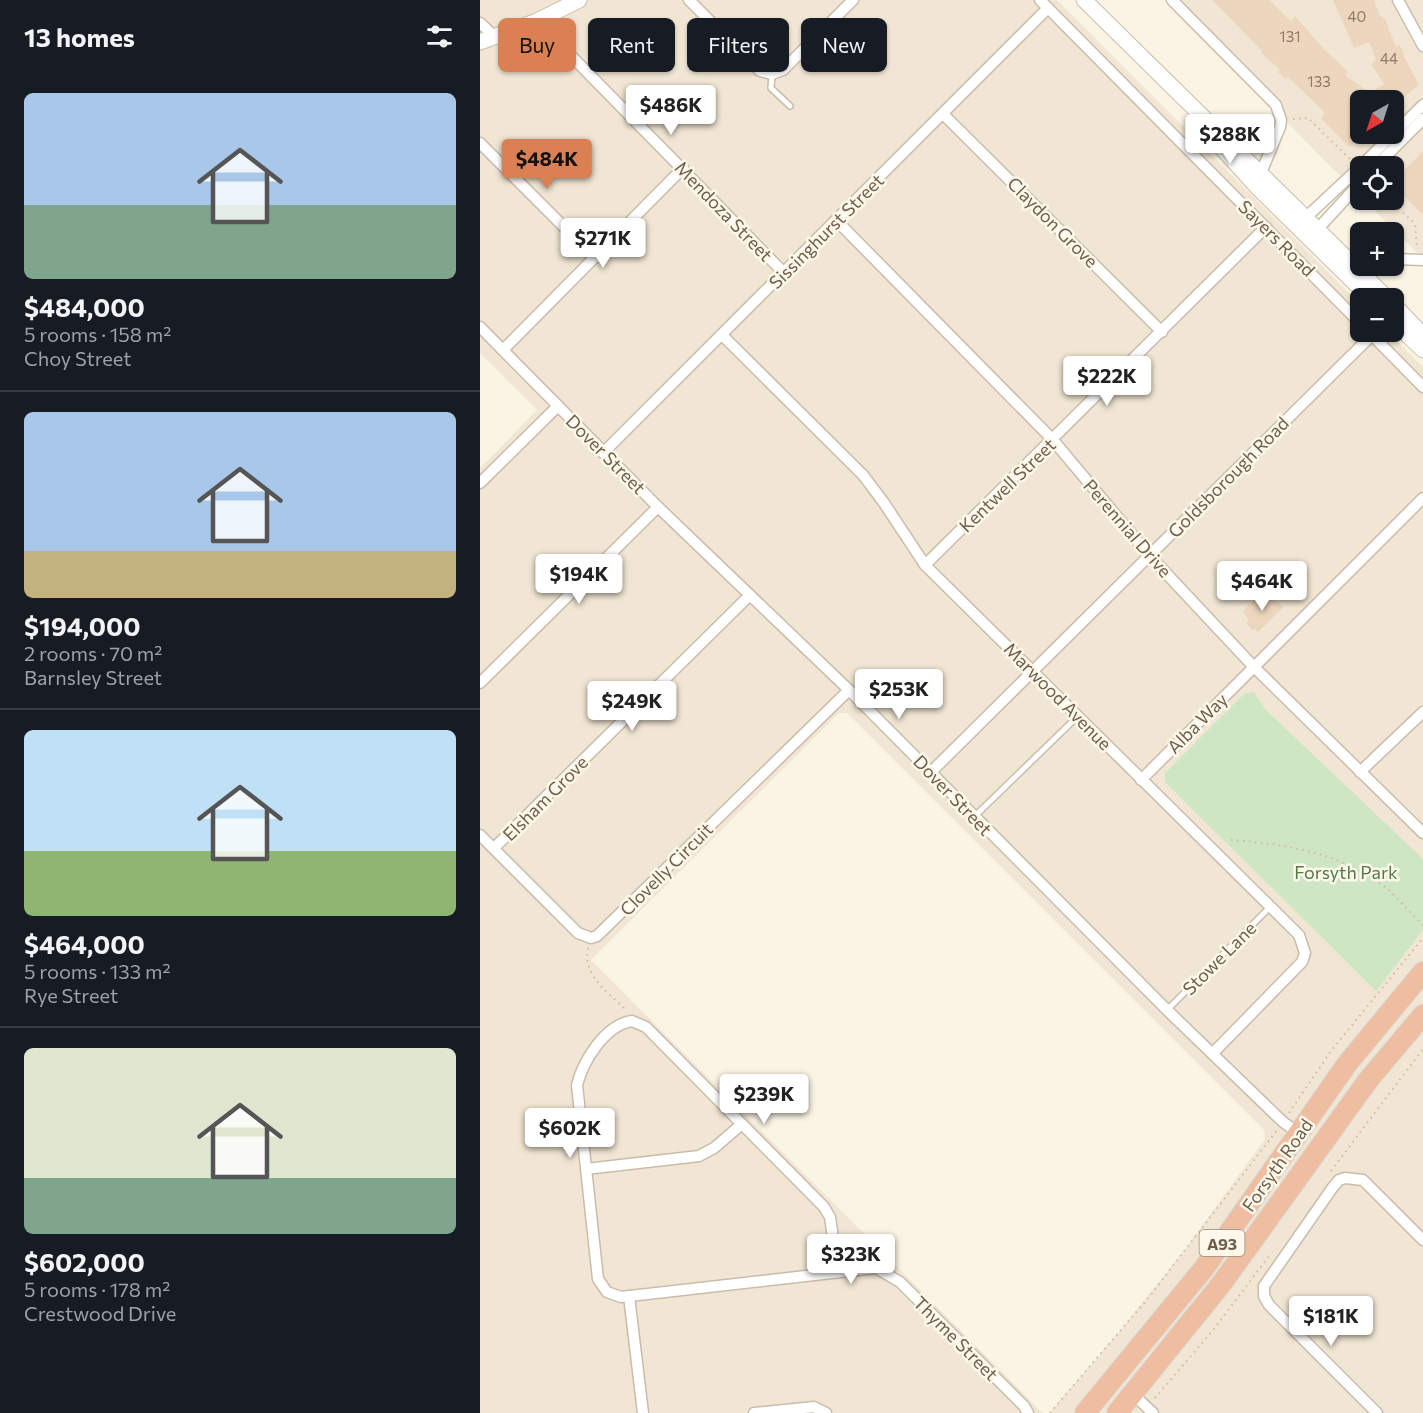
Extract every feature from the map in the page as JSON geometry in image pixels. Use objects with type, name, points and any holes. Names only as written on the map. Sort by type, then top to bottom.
[{"type":"highway","name":"Forsyth Road","points":[[1085,1413],[1205,1267],[1347,1064],[1423,972]]},
{"type":"highway","name":"Forsyth Road","points":[[1117,1413],[1144,1405],[1222,1283],[1369,1079],[1422,1020]]},
{"type":"highway","points":[[1300,1134],[1319,1149]]},
{"type":"highway","points":[[1117,1376],[1144,1405]]},
{"type":"main road","points":[[543,18],[579,0]]},
{"type":"main road","name":"Sayers Road","points":[[1084,0],[1174,90],[1220,131],[1261,173],[1302,222]]},
{"type":"main road","name":"Sayers Road","points":[[1174,90],[1203,127],[1314,234],[1361,288]]},
{"type":"main road","name":"Sayers Road","points":[[1314,234],[1350,256]]},
{"type":"main road","name":"Sayers Road","points":[[1369,276],[1379,288]]},
{"type":"main road","points":[[1404,315],[1423,334]]},
{"type":"main road","points":[[1404,332],[1423,350]]},
{"type":"street","points":[[689,0],[760,71],[772,74],[783,70],[853,0]]},
{"type":"street","points":[[1172,0],[1271,99],[1276,105],[1281,120]]},
{"type":"street","points":[[1398,0],[1423,46]]},
{"type":"street","name":"Sayers Road","points":[[1044,4],[1350,313]]},
{"type":"street","name":"Sissinghurst Street","points":[[603,453],[944,114],[1044,4]]},
{"type":"street","points":[[480,23],[488,40]]},
{"type":"street","name":"Mendoza Street","points":[[576,60],[784,273]]},
{"type":"street","points":[[1371,156],[1423,105]]},
{"type":"street","name":"Claydon Grove","points":[[944,114],[1162,332]]},
{"type":"street","points":[[1386,156],[1423,118]]},
{"type":"street","name":"Sayers Road","points":[[1261,173],[1281,120]]},
{"type":"street","points":[[480,143],[595,258]]},
{"type":"street","points":[[502,350],[683,168]]},
{"type":"street","points":[[1302,222],[1350,176]]},
{"type":"street","points":[[1314,234],[1350,194]]},
{"type":"street","name":"Perennial Drive","points":[[836,220],[1053,440],[1149,555],[1253,666],[1423,833]]},
{"type":"street","name":"Kentwell Street","points":[[925,565],[1266,227]]},
{"type":"street","points":[[1404,259],[1420,260]]},
{"type":"street","name":"Dover Street","points":[[480,327],[603,453],[849,690],[1167,1010],[1283,1122],[1300,1134]]},
{"type":"street","name":"Marwood Avenue","points":[[722,335],[863,476],[925,565],[1299,935],[1305,953],[1302,962],[1213,1053]]},
{"type":"street","name":"Goldsborough Road","points":[[931,772],[1361,342]]},
{"type":"street","points":[[1379,342],[1423,387]]},
{"type":"street","points":[[480,483],[558,406]]},
{"type":"street","name":"Alba Way","points":[[1141,780],[1423,498]]},
{"type":"street","points":[[480,683],[658,507]]},
{"type":"street","name":"Elsham Grove","points":[[494,848],[750,595]]},
{"type":"street","name":"Clovelly Circuit","points":[[591,938],[602,933],[849,690]]},
{"type":"street","points":[[1360,772],[1423,712]]},
{"type":"street","points":[[480,835],[578,933],[591,938]]},
{"type":"street","points":[[643,1413],[629,1296],[621,1297],[607,1292],[598,1279],[577,1085],[580,1071],[588,1057],[616,1026],[632,1021],[646,1027],[824,1207],[830,1217],[838,1272]]},
{"type":"street","points":[[586,1169],[699,1155],[714,1148],[742,1124]]},
{"type":"street","points":[[1377,1413],[1269,1305],[1264,1291],[1266,1281],[1340,1180],[1352,1177],[1363,1180],[1423,1240]]},
{"type":"street","name":"Thyme Street","points":[[629,1296],[876,1268],[900,1282],[1024,1406],[1028,1413]]},
{"type":"street","points":[[754,1413],[814,1407],[826,1413]]},
{"type":"lane","points":[[772,74],[771,88],[790,106]]},
{"type":"lane","points":[[974,818],[1078,716]]},
{"type":"lane","name":"Stowe Lane","points":[[1167,1010],[1270,907]]},
{"type":"path","points":[[1281,120],[1308,118],[1350,158]]},
{"type":"path","points":[[1400,210],[1415,224],[1420,260]]},
{"type":"path","points":[[1231,840],[1272,843],[1349,864],[1391,893],[1423,925]]},
{"type":"path","points":[[591,938],[586,960],[591,975],[626,1010]]},
{"type":"path","points":[[1050,1413],[1150,1296],[1203,1229],[1283,1122],[1331,1051],[1423,938]]},
{"type":"path","points":[[1328,1176],[1423,1048]]},
{"type":"path","points":[[1144,1405],[1165,1389],[1188,1362],[1274,1250]]},
{"type":"shaded area","name":"Forsyth Park","points":[[480,0],[1057,0],[1350,294],[1350,342],[1398,342],[1423,367],[1423,1413],[1049,1413],[1118,1333],[1186,1248],[1265,1139],[1264,1130],[847,713],[839,713],[591,960],[1043,1413],[480,1413],[480,468],[537,410],[480,353]]},
{"type":"shaded area","points":[[1166,0],[1423,0],[1423,259],[1404,240],[1404,222],[1386,222],[1374,210],[1404,210],[1404,156],[1350,156],[1350,186]]},
{"type":"green space","name":"Forsyth Park","points":[[1254,692],[1265,709],[1423,859],[1423,930],[1376,991],[1165,782],[1165,773],[1245,693]]},
{"type":"building","points":[[1212,0],[1269,0],[1291,21],[1295,16],[1348,72],[1345,75],[1366,90],[1350,90],[1350,144],[1354,144],[1351,147],[1321,118],[1325,113],[1288,77],[1286,80],[1278,72],[1280,70],[1260,52],[1262,51]]},
{"type":"building","points":[[1333,0],[1374,0],[1380,16],[1385,19],[1396,47],[1399,44],[1419,85],[1404,97],[1404,90],[1375,90],[1384,84],[1371,64],[1376,60],[1369,42],[1354,48]]},
{"type":"building","points":[[1423,151],[1423,215],[1404,196],[1404,171]]},
{"type":"building","points":[[1267,592],[1283,607],[1258,632],[1255,629],[1253,631],[1246,623],[1249,620],[1243,611],[1259,595],[1261,598]]}]
